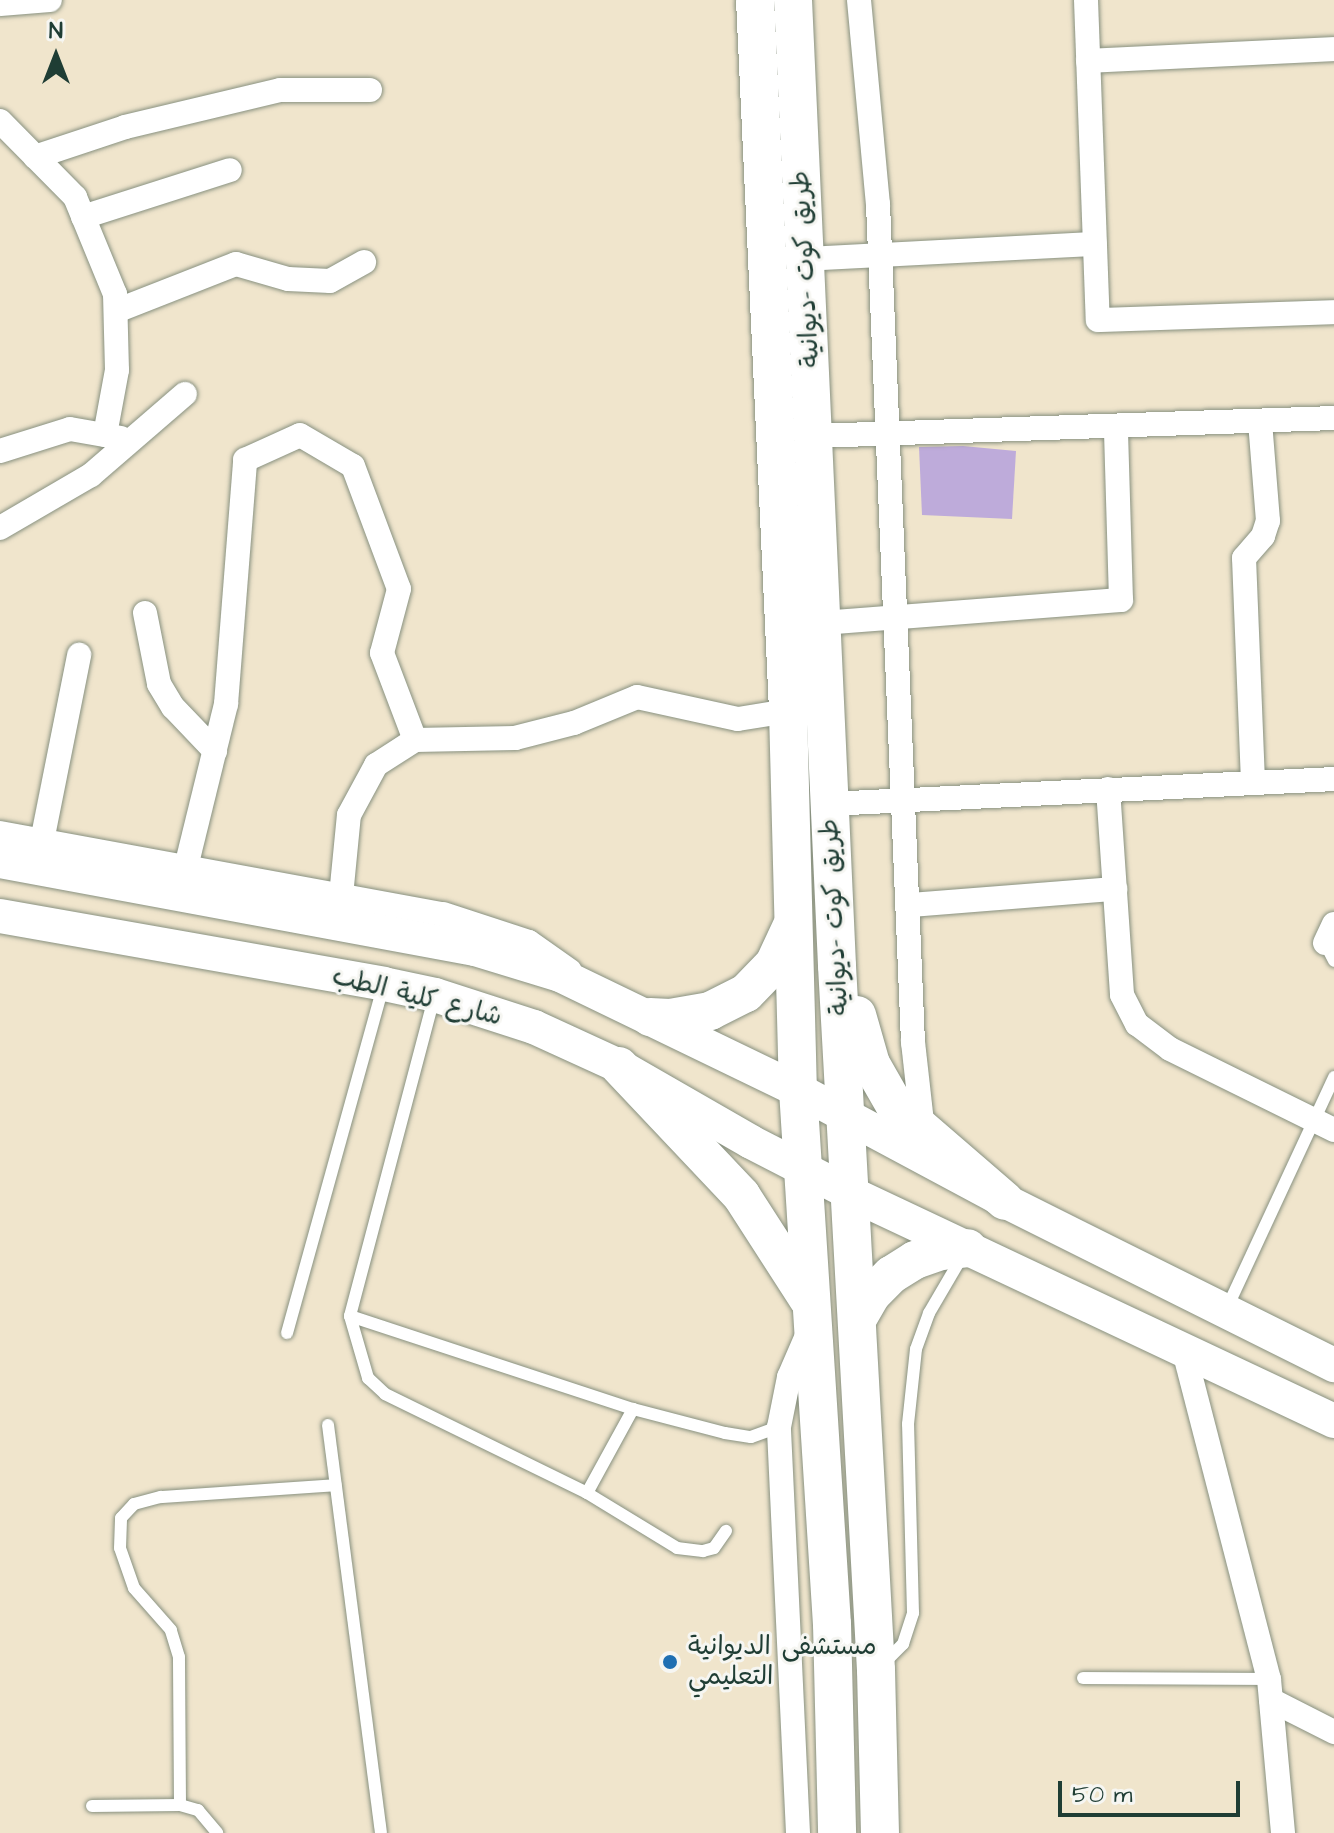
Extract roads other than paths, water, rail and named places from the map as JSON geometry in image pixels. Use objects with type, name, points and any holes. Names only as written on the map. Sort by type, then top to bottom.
[{"type":"main road","name":"طريق كوت -ديوانية","points":[[755,0],[788,711],[791,928],[798,1090],[832,1624],[837,1833]]},
{"type":"main road","name":"طريق كوت -ديوانية","points":[[793,0],[837,966],[848,1117],[876,1670],[880,1833]]},
{"type":"main road","name":"شارع كلية الطب","points":[[0,861],[475,949],[560,975],[798,1090],[1005,1201],[1334,1365]]},
{"type":"main road","points":[[76,930],[83,876]]},
{"type":"main road","name":"شارع كلية الطب","points":[[0,916],[384,984],[435,995],[534,1027],[619,1066],[852,1194],[1183,1347],[1334,1421]]},
{"type":"main road","points":[[650,1017],[670,1018],[710,1011],[746,993],[774,964],[791,928]]},
{"type":"main road","points":[[837,966],[852,996],[863,1044],[880,1085],[895,1106],[1005,1201]]},
{"type":"main road","points":[[619,1066],[741,1195],[811,1313]]},
{"type":"main road","points":[[858,1318],[882,1285],[915,1260],[941,1251],[968,1248]]},
{"type":"street","points":[[0,4],[50,0]]},
{"type":"street","points":[[859,0],[880,254],[910,905],[913,1042],[924,1133]]},
{"type":"street","points":[[1086,0],[1098,320],[1334,312]]},
{"type":"street","points":[[1088,61],[1334,49]]},
{"type":"street","points":[[35,157],[125,127],[280,90],[370,90]]},
{"type":"street","points":[[0,121],[75,197],[115,294],[117,370],[105,435]]},
{"type":"street","points":[[83,217],[230,170]]},
{"type":"street","points":[[805,259],[1095,244]]},
{"type":"street","points":[[116,311],[236,264],[288,279],[330,281],[364,262]]},
{"type":"street","points":[[0,528],[91,475],[185,394]]},
{"type":"street","points":[[814,436],[1334,418]]},
{"type":"street","points":[[1253,782],[1244,558],[1263,536],[1268,521],[1260,421]]},
{"type":"street","points":[[821,623],[1121,600],[1116,427]]},
{"type":"street","points":[[0,451],[70,429],[133,439]]},
{"type":"street","points":[[186,867],[226,704],[245,460],[300,435],[353,466],[399,589],[382,653],[415,740]]},
{"type":"street","points":[[145,613],[159,684],[173,707],[215,751]]},
{"type":"street","points":[[42,841],[79,655]]},
{"type":"street","points":[[341,896],[349,815],[376,765],[415,740],[515,738],[574,723],[637,697],[738,719],[788,711]]},
{"type":"street","points":[[829,804],[1334,779]]},
{"type":"street","points":[[1108,789],[1122,995],[1137,1024],[1170,1049],[1324,1125]]},
{"type":"street","points":[[0,833],[443,914],[529,942],[604,995]]},
{"type":"street","points":[[910,905],[1115,889]]},
{"type":"street","points":[[798,1833],[779,1427],[789,1377],[811,1313]]},
{"type":"street","points":[[1183,1347],[1270,1690],[1283,1833]]},
{"type":"street","points":[[1270,1690],[1334,1732]]},
{"type":"lane","points":[[287,1333],[384,984]]},
{"type":"lane","points":[[435,995],[350,1316],[368,1378],[385,1394],[587,1493],[677,1548],[703,1551],[714,1548],[726,1531]]},
{"type":"lane","points":[[1226,1311],[1324,1125],[1334,1077]]},
{"type":"lane","points":[[876,1670],[903,1644],[913,1613],[908,1424],[916,1349],[940,1290],[968,1248]]},
{"type":"lane","points":[[350,1316],[633,1409],[751,1437],[779,1427]]},
{"type":"lane","points":[[587,1493],[633,1409]]},
{"type":"lane","points":[[328,1425],[381,1833]]},
{"type":"lane","points":[[180,1805],[179,1657],[171,1630],[134,1588],[120,1548],[121,1518],[134,1504],[161,1497],[336,1485]]},
{"type":"lane","points":[[1083,1678],[1270,1690]]},
{"type":"lane","points":[[92,1806],[180,1805],[198,1810],[217,1833]]},
{"type":"place","name":"مستشفى الديوانية التعليمي","points":[[670,1662]]}]
